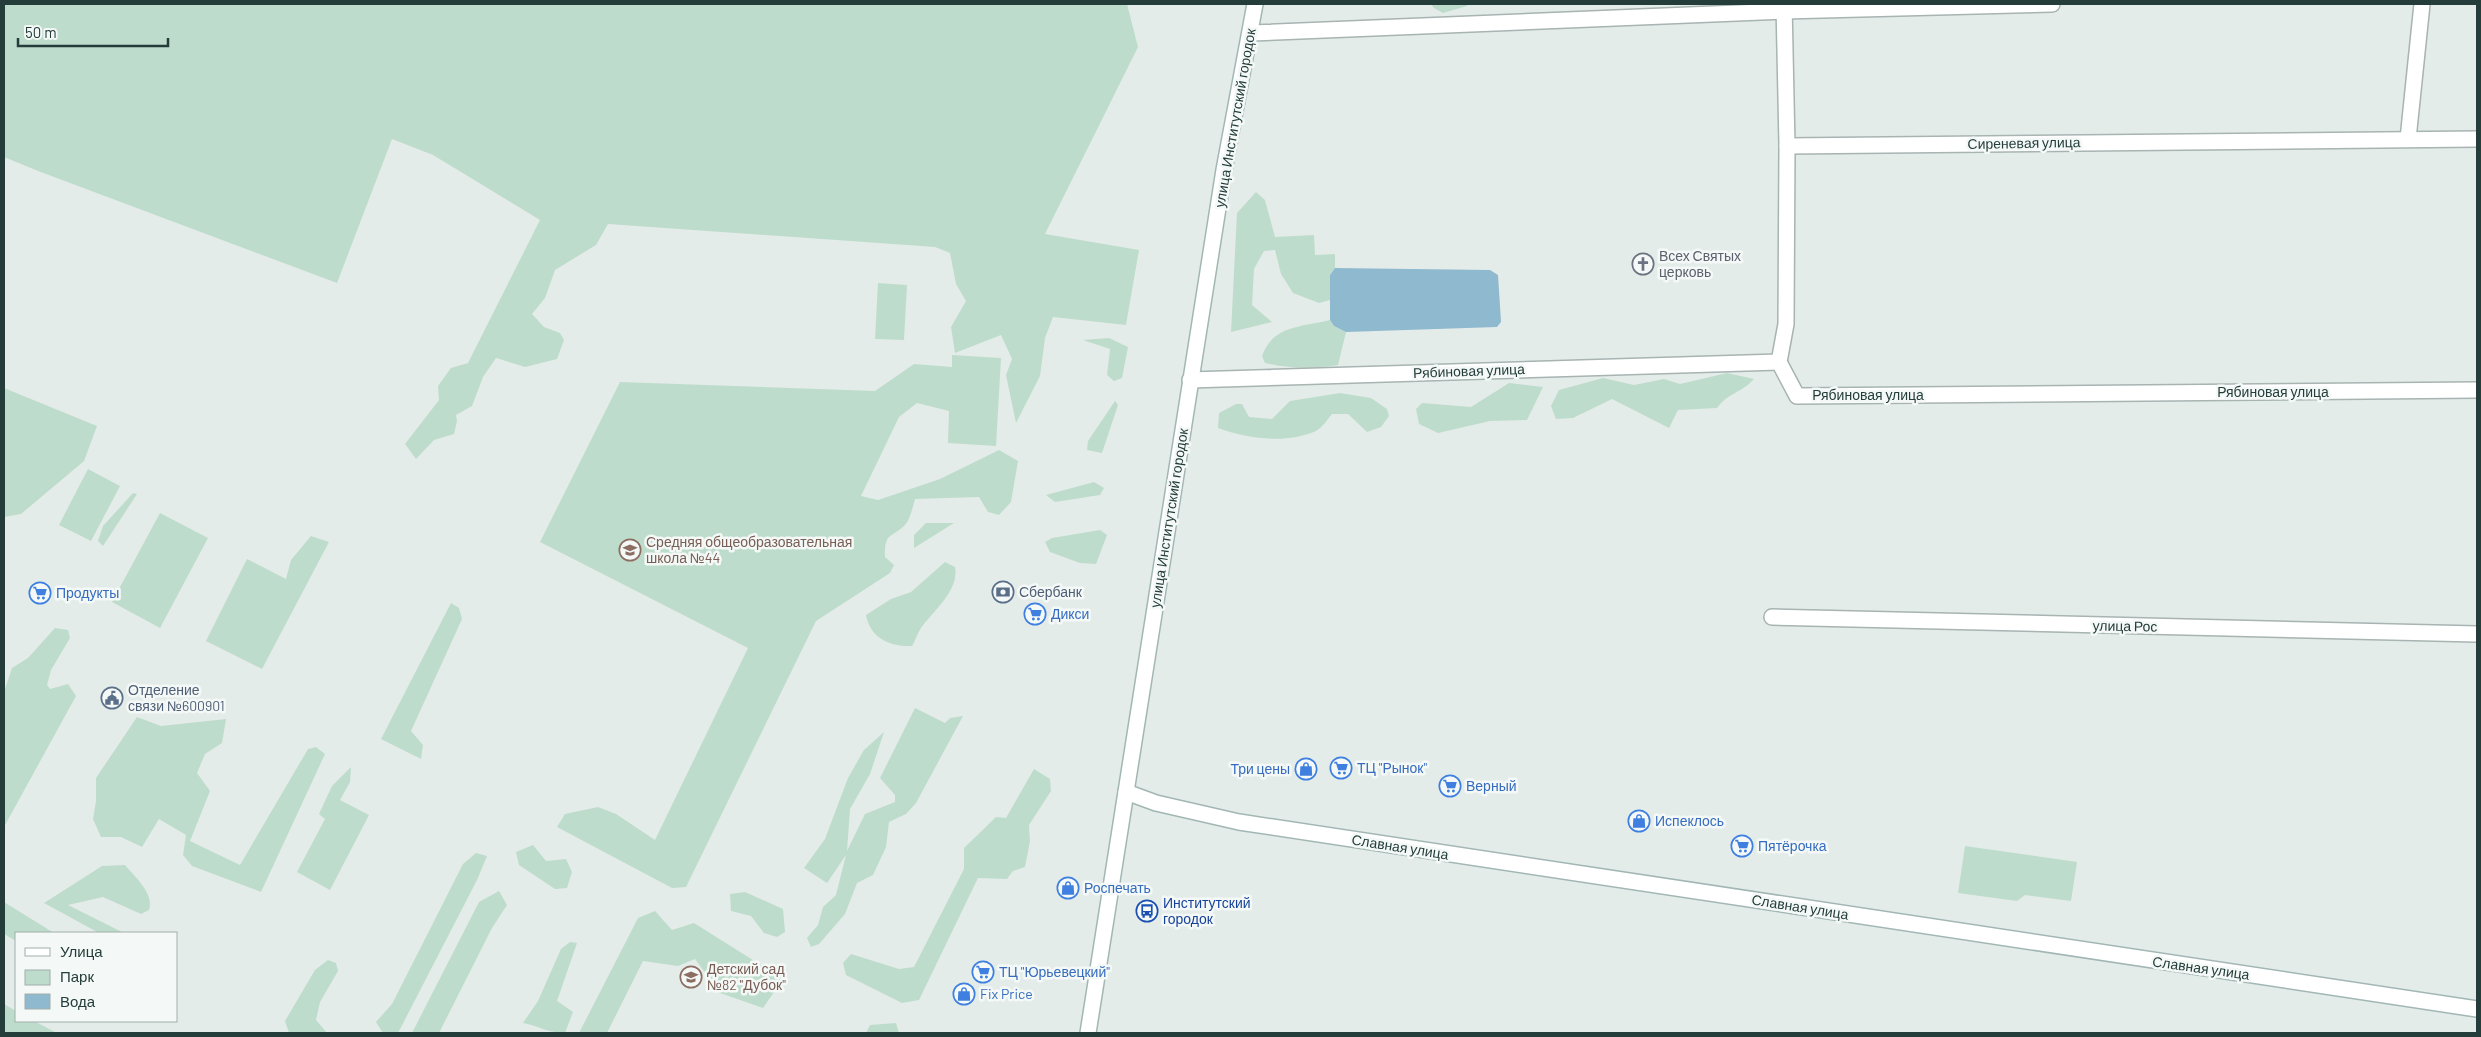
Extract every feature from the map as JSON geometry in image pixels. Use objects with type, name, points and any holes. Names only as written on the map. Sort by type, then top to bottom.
[{"type":"street","name":"улица Институтский городок","points":[[1088,1033],[1224,170],[1255,4]]},
{"type":"street","points":[[1251,33],[1784,7],[2052,4]]},
{"type":"street","points":[[2408,140],[2422,4]]},
{"type":"street","points":[[1779,362],[1786,324],[1787,146],[1784,7]]},
{"type":"street","name":"Сиреневая улица","points":[[1787,146],[2477,139]]},
{"type":"street","name":"Рябиновая улица","points":[[1190,380],[1779,362],[1797,396],[2477,390]]},
{"type":"street","name":"улица Рос","points":[[1772,618],[2477,634]]},
{"type":"street","name":"Славная улица","points":[[1126,792],[1156,803],[1239,822],[2477,1009]]},
{"type":"green space","points":[[4,4],[1127,4],[1138,47],[1045,234],[1139,250],[1126,325],[1053,317],[1045,338],[1040,376],[1016,423],[1006,375],[1012,359],[1001,335],[955,353],[951,327],[966,301],[956,284],[950,253],[935,247],[608,224],[596,245],[555,270],[545,298],[532,314],[544,327],[560,333],[564,340],[557,359],[525,367],[496,358],[483,377],[472,406],[456,415],[457,421],[454,434],[434,440],[416,459],[405,444],[439,400],[438,386],[451,368],[468,363],[540,220],[433,155],[392,139],[337,283],[38,171],[4,157]]},
{"type":"green space","points":[[1431,4],[1468,4],[1467,6],[1443,13]]},
{"type":"green space","points":[[1256,192],[1265,200],[1275,237],[1314,235],[1315,255],[1335,254],[1335,268],[1330,275],[1330,300],[1319,303],[1293,293],[1281,274],[1275,250],[1264,251],[1254,269],[1252,305],[1272,322],[1231,332],[1237,213]]},
{"type":"green space","points":[[878,283],[907,285],[904,340],[875,339]]},
{"type":"green space","points":[[1330,320],[1334,326],[1346,332],[1338,365],[1301,368],[1265,363],[1262,356],[1273,338],[1299,326]]},
{"type":"green space","points":[[1109,338],[1128,347],[1122,378],[1114,381],[1107,375],[1110,349],[1083,340]]},
{"type":"green space","points":[[952,355],[1001,358],[996,446],[948,443],[949,411],[917,403],[899,417],[861,496],[878,500],[940,479],[999,450],[1018,461],[1011,502],[999,515],[988,512],[979,497],[915,499],[907,523],[890,536],[886,543],[885,557],[894,565],[890,573],[816,621],[686,887],[672,888],[557,827],[565,814],[598,807],[616,814],[655,840],[748,648],[540,542],[620,382],[875,391],[914,364],[952,367]]},
{"type":"green space","points":[[1727,373],[1754,379],[1744,388],[1726,399],[1717,408],[1678,410],[1669,428],[1612,399],[1573,418],[1556,419],[1551,406],[1559,390],[1603,378],[1634,385],[1664,379],[1680,384]]},
{"type":"green space","points":[[1509,383],[1543,387],[1527,420],[1490,421],[1438,433],[1419,424],[1416,409],[1422,403],[1471,407]]},
{"type":"green space","points":[[4,388],[97,426],[84,461],[21,514],[4,517]]},
{"type":"green space","points":[[1340,393],[1371,398],[1387,409],[1389,416],[1381,427],[1367,432],[1348,414],[1332,414],[1323,426],[1316,431],[1292,438],[1280,439],[1242,435],[1218,428],[1219,413],[1236,404],[1242,404],[1249,417],[1272,419],[1290,401]]},
{"type":"green space","points":[[1115,401],[1118,405],[1102,453],[1087,450],[1088,441]]},
{"type":"green space","points":[[88,469],[120,486],[91,541],[59,525]]},
{"type":"green space","points":[[1094,482],[1104,488],[1100,495],[1055,502],[1046,495]]},
{"type":"green space","points":[[133,493],[137,494],[103,546],[98,541],[103,526]]},
{"type":"green space","points":[[160,513],[208,538],[160,628],[112,602]]},
{"type":"green space","points":[[926,523],[954,523],[914,548],[914,535]]},
{"type":"green space","points":[[1100,530],[1107,535],[1096,564],[1080,563],[1050,552],[1045,542],[1052,538]]},
{"type":"green space","points":[[311,536],[329,542],[262,669],[206,641],[247,559],[286,579],[291,560]]},
{"type":"green space","points":[[945,562],[955,567],[953,584],[944,600],[921,628],[912,646],[896,645],[882,640],[872,630],[866,615],[891,599],[911,592]]},
{"type":"green space","points":[[451,603],[459,608],[462,619],[411,731],[423,745],[421,759],[381,739]]},
{"type":"green space","points":[[55,628],[68,630],[70,638],[51,670],[47,685],[50,689],[68,684],[76,696],[4,827],[4,692],[12,668],[28,658]]},
{"type":"green space","points":[[915,708],[945,723],[950,718],[963,716],[916,803],[906,814],[889,822],[886,847],[873,875],[857,883],[845,914],[819,944],[811,947],[807,938],[818,925],[823,907],[836,895],[846,855],[827,883],[804,868],[825,839],[848,778],[864,750],[884,732],[870,774],[850,809],[847,851],[865,814],[895,802],[895,795],[880,778]]},
{"type":"green space","points":[[137,717],[161,726],[226,719],[222,743],[205,754],[197,773],[210,791],[190,841],[240,865],[308,749],[316,747],[325,754],[261,892],[192,866],[183,855],[186,835],[159,819],[142,847],[121,837],[101,837],[93,819],[96,801],[96,778]]},
{"type":"green space","points":[[351,767],[350,782],[340,800],[369,815],[330,890],[297,872],[325,819],[319,814],[332,786]]},
{"type":"green space","points":[[1034,769],[1050,779],[1051,791],[1029,825],[1030,841],[1025,867],[1013,871],[1007,879],[978,878],[919,1000],[902,1003],[846,975],[843,963],[851,954],[899,969],[914,967],[964,869],[964,848],[996,817],[1006,818]]},
{"type":"green space","points":[[533,845],[546,861],[566,859],[572,872],[567,888],[555,889],[519,865],[516,852]]},
{"type":"green space","points":[[1965,846],[2077,862],[2071,901],[2025,895],[2017,901],[1958,893]]},
{"type":"green space","points":[[476,853],[487,856],[477,880],[398,1033],[383,1033],[376,1022],[392,1004],[463,864]]},
{"type":"green space","points":[[125,865],[146,892],[150,904],[149,910],[141,914],[103,897],[68,905],[122,932],[97,932],[44,903],[102,866]]},
{"type":"green space","points":[[499,891],[507,905],[492,928],[439,1033],[412,1033],[479,902]]},
{"type":"green space","points":[[745,892],[783,909],[785,932],[777,937],[764,933],[751,916],[731,911],[730,894]]},
{"type":"green space","points":[[4,902],[52,932],[15,932],[15,940],[4,934]]},
{"type":"green space","points":[[655,911],[672,930],[694,923],[783,979],[763,1008],[720,993],[695,959],[678,966],[643,961],[607,1033],[579,1033],[638,918]]},
{"type":"green space","points":[[570,942],[577,943],[557,1001],[573,1012],[565,1033],[554,1032],[523,1023],[538,1001],[561,949]]},
{"type":"green space","points":[[328,960],[336,963],[338,971],[320,1002],[316,1020],[327,1033],[289,1033],[285,1021],[315,970]]},
{"type":"green space","points":[[4,1004],[15,1010],[15,1022],[36,1022],[57,1033],[4,1033]]},
{"type":"green space","points":[[896,1023],[899,1033],[866,1033],[870,1025]]},
{"type":"water","points":[[1335,268],[1490,270],[1498,275],[1501,322],[1497,327],[1346,332],[1334,326],[1330,320],[1330,275]]},
{"type":"place","name":"Всех Святых церковь","points":[[1643,264]]},
{"type":"place","name":"Средняя общеобразовательная школа №44","points":[[630,550]]},
{"type":"place","name":"Сбербанк","points":[[1003,592]]},
{"type":"place","name":"Продукты","points":[[40,593]]},
{"type":"place","name":"Дикси","points":[[1035,614]]},
{"type":"place","name":"Отделение связи №600901","points":[[112,698]]},
{"type":"place","name":"ТЦ \"Рынок\"","points":[[1341,768]]},
{"type":"place","name":"Три цены","points":[[1306,769]]},
{"type":"place","name":"Верный","points":[[1450,786]]},
{"type":"place","name":"Испеклось","points":[[1639,821]]},
{"type":"place","name":"Пятёрочка","points":[[1742,846]]},
{"type":"place","name":"Роспечать","points":[[1068,888]]},
{"type":"place","name":"Институтский городок","points":[[1147,911]]},
{"type":"place","name":"ТЦ \"Юрьевецкий\"","points":[[983,972]]},
{"type":"place","name":"Детский сад №82 \"Дубок\"","points":[[691,977]]},
{"type":"place","name":"Fix Price","points":[[964,994]]}]
